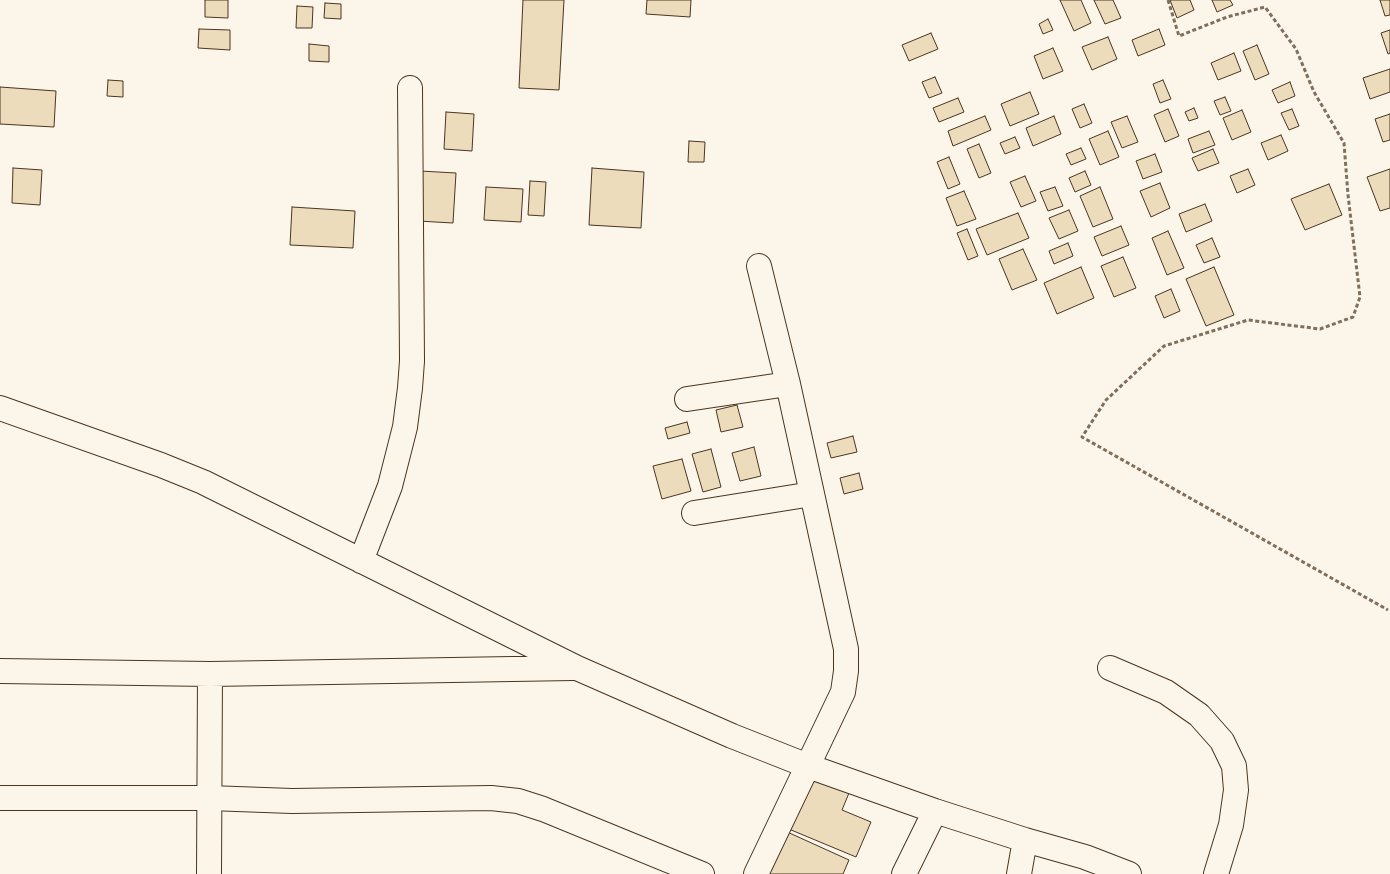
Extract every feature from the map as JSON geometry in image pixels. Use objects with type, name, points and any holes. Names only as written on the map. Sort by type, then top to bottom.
[{"type":"street","points":[[361,561],[390,486],[404,427],[410,388],[412,361],[410,88]]},
{"type":"street","points":[[756,874],[842,692],[846,671],[846,649],[788,384],[759,266]]},
{"type":"street","points":[[687,399],[788,384]]},
{"type":"street","points":[[0,408],[161,465],[203,482],[577,668],[732,736],[935,812],[1085,857],[1130,874]]},
{"type":"street","points":[[694,513],[812,494]]},
{"type":"street","points":[[0,671],[210,674],[577,668]]},
{"type":"street","points":[[1110,668],[1166,692],[1199,715],[1222,742],[1234,766],[1236,790],[1230,825],[1216,874]]},
{"type":"street","points":[[209,874],[210,674]]},
{"type":"street","points":[[0,798],[209,798],[292,801],[491,798],[518,801],[543,809],[702,874]]},
{"type":"street","points":[[904,874],[935,812]]},
{"type":"street","points":[[1019,874],[1025,840]]},
{"type":"path","points":[[1168,0],[1179,36],[1226,17],[1265,6],[1296,49],[1314,92],[1344,143],[1360,297],[1353,317],[1320,329],[1248,320],[1164,346],[1106,400],[1082,437],[1388,610]]},
{"type":"building","points":[[205,0],[228,0],[228,18],[205,17]]},
{"type":"building","points":[[523,0],[564,0],[559,90],[519,88]]},
{"type":"building","points":[[647,0],[691,0],[690,17],[646,14]]},
{"type":"building","points":[[1060,0],[1081,0],[1091,23],[1074,31]]},
{"type":"building","points":[[1094,0],[1113,0],[1121,18],[1105,24]]},
{"type":"building","points":[[1170,0],[1190,0],[1194,10],[1177,18]]},
{"type":"building","points":[[1212,0],[1230,0],[1233,5],[1217,12]]},
{"type":"building","points":[[1380,0],[1390,0],[1390,15],[1385,16]]},
{"type":"building","points":[[325,3],[341,4],[341,19],[324,18]]},
{"type":"building","points":[[297,6],[313,7],[312,28],[296,28]]},
{"type":"building","points":[[1048,19],[1053,30],[1043,34],[1039,24]]},
{"type":"building","points":[[199,29],[230,30],[230,50],[198,48]]},
{"type":"building","points":[[1159,29],[1165,45],[1138,56],[1132,40]]},
{"type":"building","points":[[1390,30],[1390,53],[1388,54],[1381,33]]},
{"type":"building","points":[[931,33],[938,49],[909,61],[902,45]]},
{"type":"building","points":[[1108,37],[1117,59],[1092,70],[1082,47]]},
{"type":"building","points":[[309,44],[329,46],[329,62],[309,61]]},
{"type":"building","points":[[1257,45],[1269,74],[1255,80],[1243,51]]},
{"type":"building","points":[[1053,48],[1063,71],[1043,79],[1034,56]]},
{"type":"building","points":[[1234,53],[1241,71],[1218,80],[1211,63]]},
{"type":"building","points":[[1390,69],[1390,92],[1370,99],[1363,78]]},
{"type":"building","points":[[935,77],[942,93],[929,98],[922,82]]},
{"type":"building","points":[[108,80],[123,81],[123,97],[107,96]]},
{"type":"building","points":[[1163,80],[1171,99],[1160,103],[1153,84]]},
{"type":"building","points":[[1290,82],[1295,96],[1278,103],[1272,90]]},
{"type":"building","points":[[0,87],[56,91],[54,127],[0,124]]},
{"type":"building","points":[[1030,92],[1039,114],[1010,126],[1001,104]]},
{"type":"building","points":[[1225,97],[1231,111],[1220,115],[1214,101]]},
{"type":"building","points":[[958,98],[964,112],[939,122],[933,108]]},
{"type":"building","points":[[1084,104],[1092,123],[1080,128],[1072,109]]},
{"type":"building","points":[[1194,108],[1198,118],[1189,121],[1185,112]]},
{"type":"building","points":[[1168,109],[1179,136],[1165,142],[1154,115]]},
{"type":"building","points":[[1292,109],[1299,126],[1289,130],[1281,113]]},
{"type":"building","points":[[1242,110],[1251,132],[1232,140],[1223,118]]},
{"type":"building","points":[[446,112],[474,114],[472,151],[444,149]]},
{"type":"building","points":[[1390,114],[1390,140],[1383,142],[1375,119]]},
{"type":"building","points":[[985,116],[991,130],[953,146],[948,131]]},
{"type":"building","points":[[1054,116],[1061,134],[1033,146],[1026,128]]},
{"type":"building","points":[[1127,116],[1138,142],[1122,148],[1111,122]]},
{"type":"building","points":[[1108,131],[1119,157],[1100,165],[1089,139]]},
{"type":"building","points":[[1209,131],[1215,145],[1193,153],[1188,139]]},
{"type":"building","points":[[1281,135],[1288,151],[1268,160],[1261,143]]},
{"type":"building","points":[[1015,137],[1020,148],[1005,154],[1000,143]]},
{"type":"building","points":[[689,141],[705,142],[704,162],[688,162]]},
{"type":"building","points":[[979,144],[991,173],[979,178],[967,149]]},
{"type":"building","points":[[1081,148],[1086,159],[1071,165],[1066,154]]},
{"type":"building","points":[[1213,149],[1219,163],[1198,171],[1192,158]]},
{"type":"building","points":[[1155,154],[1162,172],[1143,179],[1136,161]]},
{"type":"building","points":[[949,157],[960,184],[948,189],[937,162]]},
{"type":"building","points":[[13,168],[42,170],[40,205],[12,203]]},
{"type":"building","points":[[592,168],[644,172],[641,228],[589,225]]},
{"type":"building","points":[[1248,169],[1255,185],[1237,193],[1230,176]]},
{"type":"building","points":[[1390,169],[1390,208],[1380,211],[1367,177]]},
{"type":"building","points":[[420,171],[456,173],[453,223],[418,221]]},
{"type":"building","points":[[1085,171],[1091,185],[1075,192],[1069,178]]},
{"type":"building","points":[[1025,176],[1036,201],[1021,207],[1010,182]]},
{"type":"building","points":[[530,181],[546,182],[544,216],[528,215]]},
{"type":"building","points":[[1160,183],[1170,208],[1151,217],[1140,191]]},
{"type":"building","points":[[1329,184],[1342,215],[1305,230],[1291,199]]},
{"type":"building","points":[[486,187],[523,189],[521,222],[484,220]]},
{"type":"building","points":[[1055,187],[1063,206],[1048,211],[1040,192]]},
{"type":"building","points":[[1100,187],[1113,219],[1093,227],[1080,196]]},
{"type":"building","points":[[964,191],[976,219],[957,226],[946,198]]},
{"type":"building","points":[[1205,204],[1212,221],[1186,232],[1179,214]]},
{"type":"building","points":[[292,207],[355,211],[353,248],[290,245]]},
{"type":"building","points":[[1069,210],[1078,231],[1059,239],[1049,218]]},
{"type":"building","points":[[1018,213],[1029,238],[987,255],[976,229]]},
{"type":"building","points":[[1121,226],[1129,245],[1102,256],[1094,237]]},
{"type":"building","points":[[967,229],[978,256],[968,260],[957,233]]},
{"type":"building","points":[[1168,231],[1184,268],[1167,275],[1152,238]]},
{"type":"building","points":[[1212,238],[1220,257],[1204,263],[1196,245]]},
{"type":"building","points":[[1068,243],[1073,256],[1054,264],[1049,251]]},
{"type":"building","points":[[1023,249],[1037,280],[1012,290],[999,259]]},
{"type":"building","points":[[1123,257],[1136,288],[1114,297],[1101,266]]},
{"type":"building","points":[[1081,267],[1094,298],[1057,314],[1044,283]]},
{"type":"building","points":[[1214,267],[1234,315],[1206,326],[1186,279]]},
{"type":"building","points":[[1171,289],[1180,311],[1164,318],[1155,296]]},
{"type":"building","points":[[737,405],[743,427],[721,432],[716,410]]},
{"type":"building","points":[[687,422],[690,433],[668,439],[665,428]]},
{"type":"building","points":[[853,436],[857,452],[831,458],[827,443]]},
{"type":"building","points":[[754,447],[761,476],[740,481],[732,453]]},
{"type":"building","points":[[711,449],[721,487],[703,492],[692,454]]},
{"type":"building","points":[[682,459],[691,491],[662,499],[653,466]]},
{"type":"building","points":[[859,473],[863,489],[844,494],[840,478]]},
{"type":"building","points":[[806,775],[849,793],[842,810],[871,822],[856,857],[784,827]]},
{"type":"building","points":[[785,831],[849,860],[843,874],[767,873]]}]
